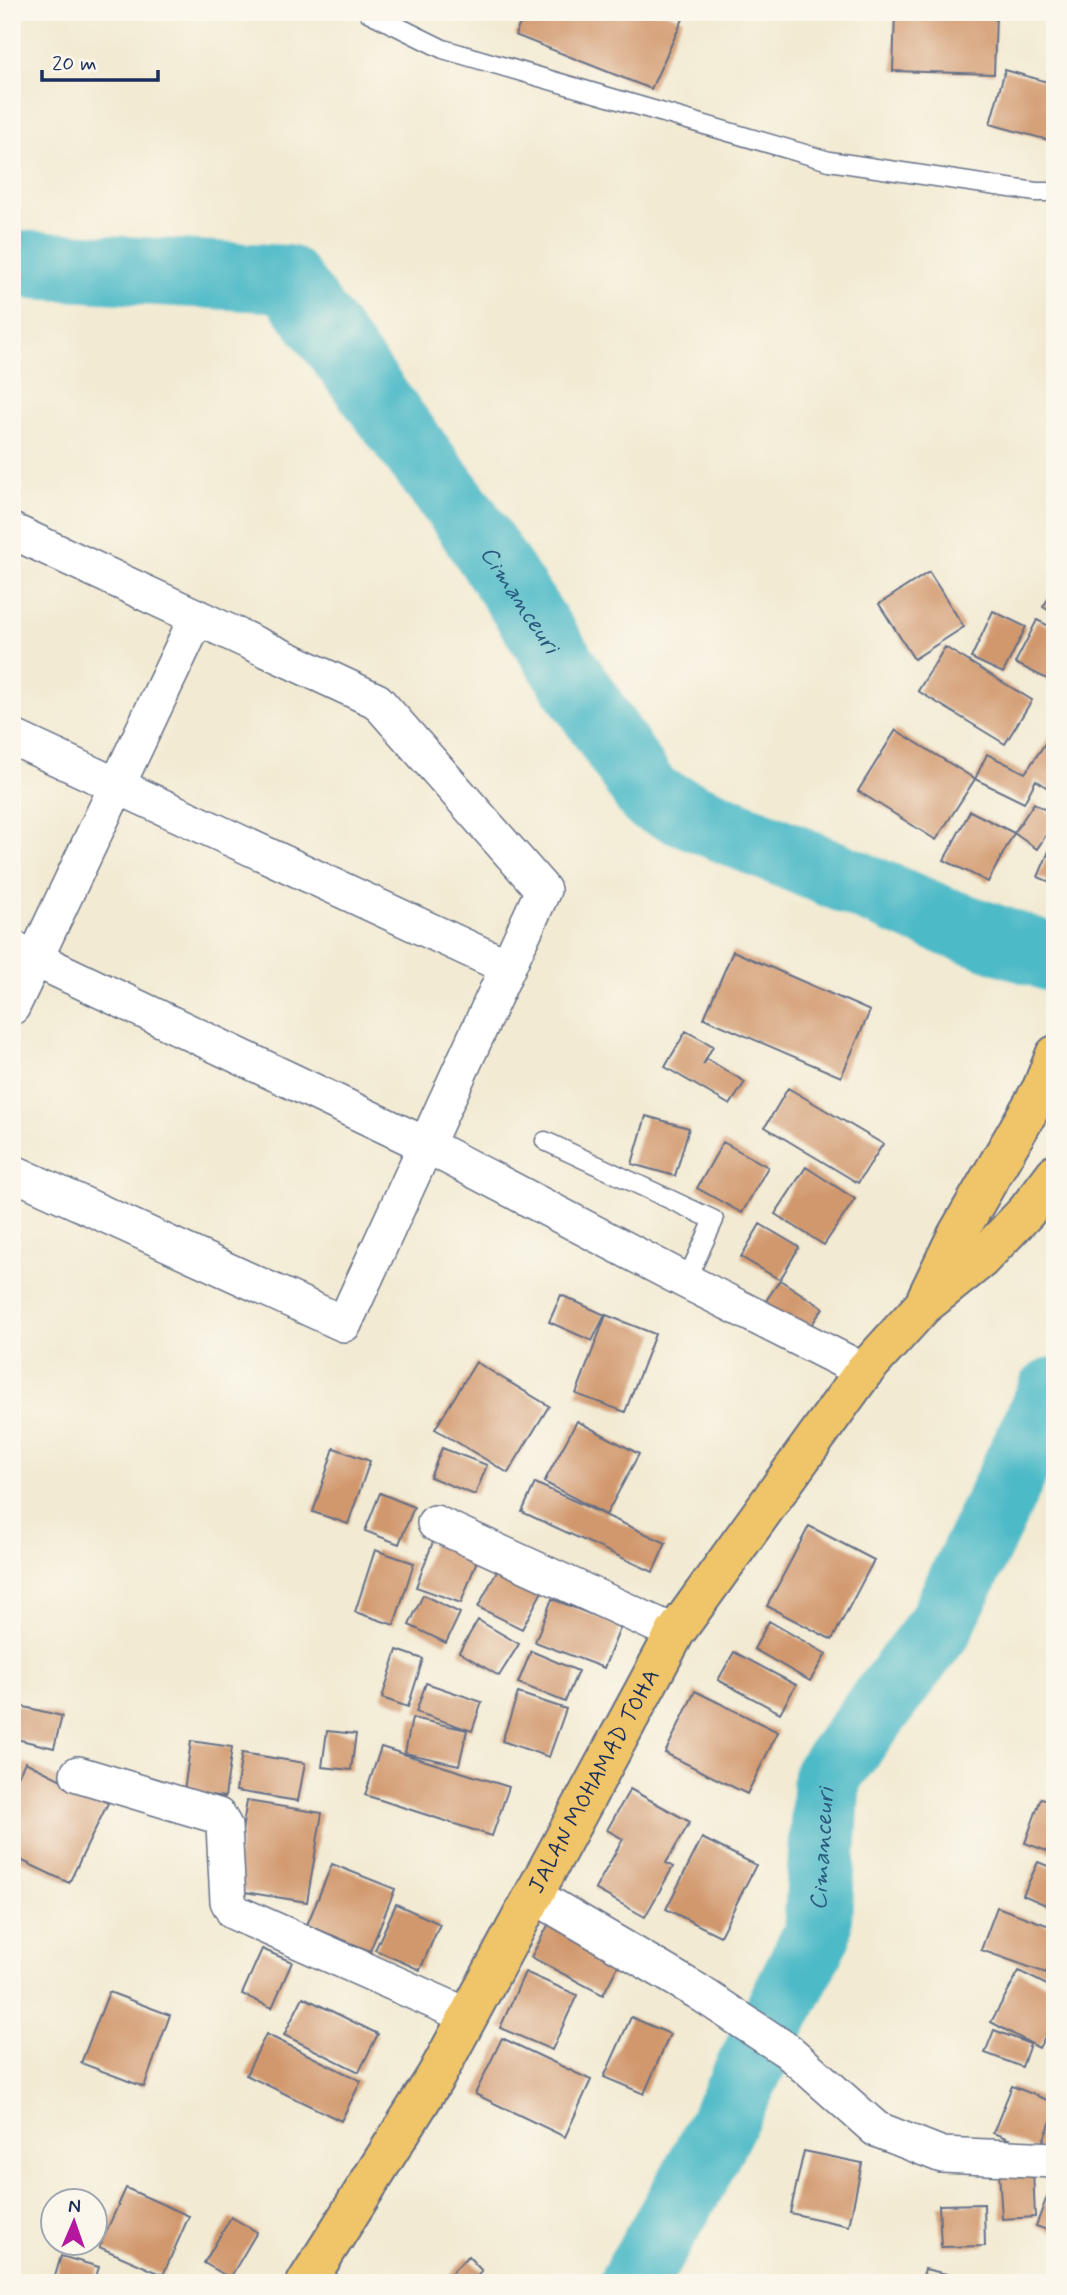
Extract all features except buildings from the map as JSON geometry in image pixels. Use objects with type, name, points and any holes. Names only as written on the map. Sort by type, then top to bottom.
[{"type":"main road","name":"JALAN MOHAMAD TOHA","points":[[923,1306],[957,1236],[1048,1072]]},
{"type":"main road","name":"JALAN MOHAMAD TOHA","points":[[306,2283],[436,2076],[675,1633],[864,1371],[923,1306],[980,1260],[1026,1212],[1055,1174]]},
{"type":"street","points":[[12,531],[377,701],[543,890],[344,1324],[12,1172]]},
{"type":"street","points":[[12,1007],[24,953],[117,786],[197,617]]},
{"type":"street","points":[[12,737],[508,967]]},
{"type":"street","points":[[24,953],[426,1145],[864,1371]]},
{"type":"street","points":[[435,1523],[675,1633]]},
{"type":"street","points":[[78,1774],[218,1816],[224,1826],[228,1901],[234,1912],[468,2016]]},
{"type":"street","points":[[535,1896],[697,1991],[788,2051],[876,2129],[942,2155],[1055,2160]]},
{"type":"lane","points":[[368,12],[443,49],[829,161],[1055,192]]},
{"type":"lane","points":[[545,1141],[714,1220],[686,1281]]},
{"type":"waterway","name":"Cimanceuri","points":[[12,264],[287,279],[464,516],[650,798],[950,923],[1055,959]]},
{"type":"waterway","name":"Cimanceuri","points":[[633,2283],[696,2175],[817,1934],[827,1776],[940,1626],[1051,1393],[1055,1391]]}]
